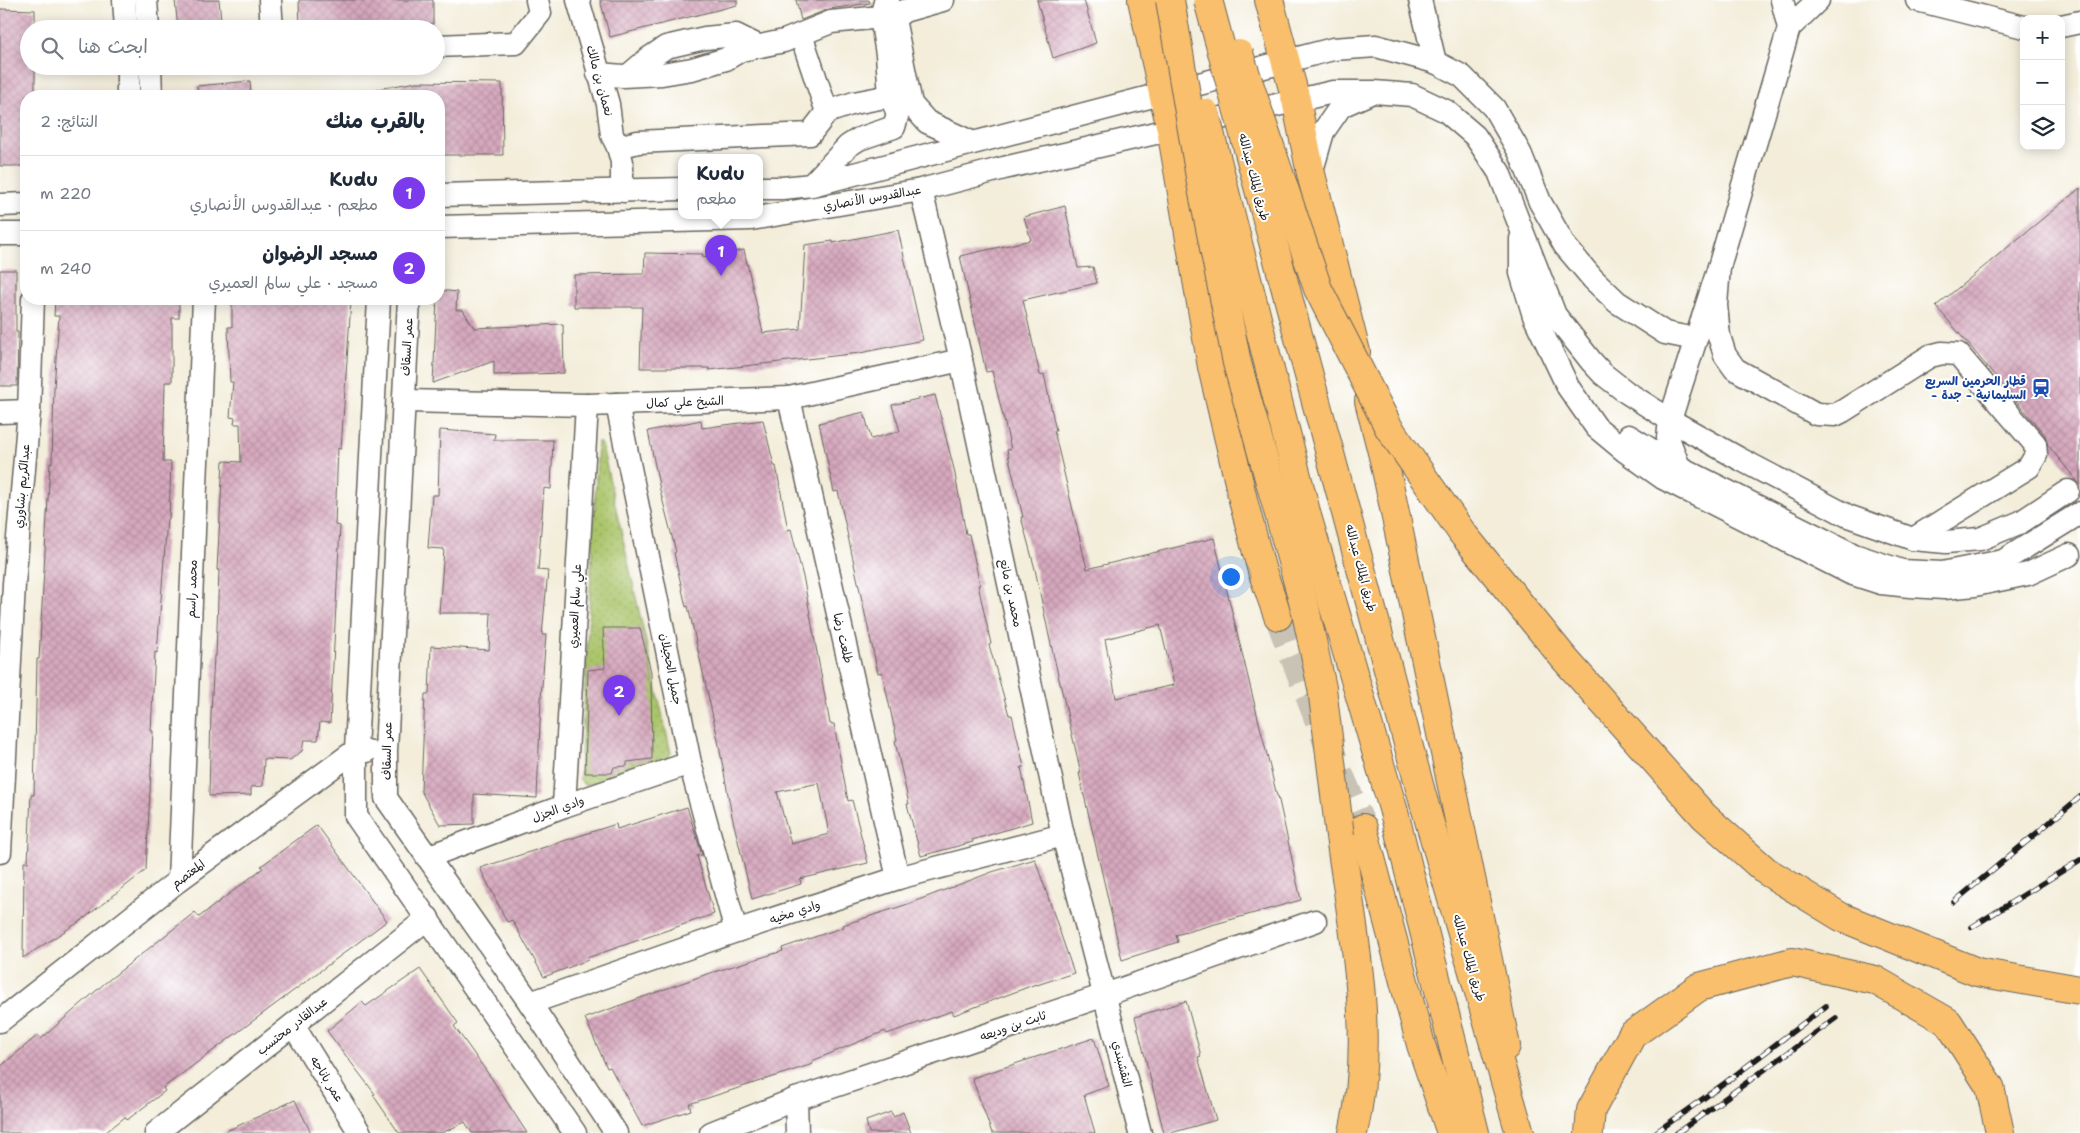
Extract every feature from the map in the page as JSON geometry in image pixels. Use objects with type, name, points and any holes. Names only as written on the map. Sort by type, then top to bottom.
[{"type":"main road","points":[[1142,0],[1171,129],[1212,367],[1244,504],[1262,571],[1278,616]]},
{"type":"main road","points":[[1170,0],[1201,184],[1237,363],[1305,608],[1352,832],[1451,1133]]},
{"type":"main road","points":[[1177,0],[1307,516],[1394,812],[1475,1133]]},
{"type":"main road","name":"طريق الملك عبدالله","points":[[1208,0],[1424,803],[1520,1133]]},
{"type":"main road","points":[[1221,0],[1318,290],[1390,428],[1463,534],[1563,657],[1704,816],[1766,871],[1841,917],[1977,972],[2080,990]]},
{"type":"main road","points":[[1269,0],[1296,100],[1311,174],[1384,460],[1524,1133]]},
{"type":"main road","points":[[1352,832],[1364,1057],[1353,1133]]},
{"type":"main road","points":[[1589,1133],[1591,1110],[1632,1035],[1699,987],[1792,962],[1874,980],[1948,1022],[1990,1088],[2000,1133]]},
{"type":"street","points":[[124,0],[125,20]]},
{"type":"street","points":[[146,0],[147,20]]},
{"type":"street","points":[[270,0],[271,20]]},
{"type":"street","points":[[445,46],[516,43],[540,12],[537,0]]},
{"type":"street","name":"نعمان بن مالك","points":[[578,0],[608,104],[612,135],[622,162],[622,186],[624,191]]},
{"type":"street","points":[[943,0],[904,11],[894,19],[900,54],[911,104],[927,122],[970,142]]},
{"type":"street","points":[[1420,0],[1435,62]]},
{"type":"street","points":[[1782,0],[1789,28]]},
{"type":"street","points":[[1679,467],[1668,438],[1670,420],[1719,267],[1789,28],[1818,0]]},
{"type":"street","points":[[1917,0],[2020,26]]},
{"type":"street","points":[[598,74],[662,74],[692,69],[726,59],[741,50],[784,41],[831,22],[884,9],[890,96],[898,113],[894,126],[859,139],[848,146],[812,185]]},
{"type":"street","points":[[2065,25],[2080,22]]},
{"type":"street","points":[[800,34],[827,112]]},
{"type":"street","points":[[2065,34],[2080,36]]},
{"type":"street","name":"عبدالقدوس الأنصاري","points":[[763,188],[812,185],[970,142],[1333,49],[1376,46],[1435,62],[1462,76],[1494,108],[1520,154],[1540,202],[1565,246],[1593,279],[1617,302],[1664,333],[1695,339]]},
{"type":"street","points":[[128,75],[128,90]]},
{"type":"street","points":[[150,75],[151,90]]},
{"type":"street","name":"عبدالقدوس الأنصاري","points":[[763,217],[921,190],[1004,168],[1333,92],[1374,92],[1412,95],[1446,110],[1475,136],[1499,172],[1555,315]]},
{"type":"street","points":[[1311,174],[1323,132],[1341,106],[1374,92]]},
{"type":"street","points":[[618,147],[638,142],[810,134],[827,112],[854,103],[890,96]]},
{"type":"street","points":[[445,195],[678,189]]},
{"type":"street","name":"محمد بن مانع","points":[[921,190],[1063,834],[1105,995]]},
{"type":"street","points":[[1540,202],[1521,226],[1521,273],[1534,316],[1568,387],[1596,426],[1625,451],[1663,478],[1850,573],[1881,583],[1944,588],[1974,585],[2028,574],[2069,555]]},
{"type":"street","points":[[0,205],[20,204]]},
{"type":"street","name":"عبدالقدوس الأنصاري","points":[[445,227],[751,219]]},
{"type":"street","points":[[0,234],[20,234]]},
{"type":"street","points":[[1719,267],[1716,305],[1719,336],[1724,355],[1735,369],[1743,374],[1816,414],[1834,415],[1930,356],[1942,353],[1958,354],[2035,444],[2036,455],[2029,467],[1913,539]]},
{"type":"street","name":"عبدالكريم بشاوري","points":[[0,852],[7,584],[29,411],[33,305]]},
{"type":"street","name":"محمد راسم","points":[[179,880],[204,305]]},
{"type":"street","points":[[379,305],[356,750],[356,816],[575,1133]]},
{"type":"street","name":"عمر السقاف","points":[[409,305],[386,751],[386,798],[530,1003],[616,1133]]},
{"type":"street","points":[[1555,315],[1603,374],[1626,392],[1670,420],[1848,516],[1913,539],[1946,542],[1980,539],[2021,522],[2068,491]]},
{"type":"street","points":[[1555,315],[1561,346],[1575,376],[1602,414],[1638,443],[1679,467],[1854,555],[1902,571],[1942,573],[2002,561],[2080,513]]},
{"type":"street","name":"الشيخ علي كمال","points":[[405,401],[587,405],[789,398],[960,360]]},
{"type":"street","name":"طلعت رضا","points":[[789,398],[898,878]]},
{"type":"street","name":"جميل الحجيلان","points":[[617,404],[690,764],[736,931]]},
{"type":"street","name":"علي سالم العميري","points":[[564,806],[587,405]]},
{"type":"street","points":[[0,412],[29,411]]},
{"type":"street","points":[[356,750],[386,751]]},
{"type":"street","name":"المعتصم","points":[[0,1022],[179,880],[356,750]]},
{"type":"street","name":"وادي الجزل","points":[[427,857],[564,806],[690,764]]},
{"type":"street","name":"وادي مخيه","points":[[530,1003],[736,931],[898,878],[1063,834]]},
{"type":"street","name":"عبدالقادر محتسب","points":[[157,1132],[428,918]]},
{"type":"street","name":"ثابت بن وديعه","points":[[711,1133],[796,1098],[1105,995],[1315,921]]},
{"type":"street","name":"النقشبندي","points":[[1105,995],[1140,1133]]},
{"type":"street","name":"عمر باناجه","points":[[293,1025],[360,1133]]},
{"type":"street","points":[[796,1098],[797,1133]]},
{"type":"green space","points":[[598,441],[602,446],[671,753],[667,759],[602,782],[584,785],[580,780]]},
{"type":"building","points":[[175,0],[219,0],[221,20],[177,20]]},
{"type":"building","points":[[299,0],[433,0],[433,20],[300,20]]},
{"type":"building","points":[[600,0],[737,0],[737,5],[610,37]]},
{"type":"building","points":[[796,0],[869,0],[870,3],[829,9],[801,20]]},
{"type":"building","points":[[1037,0],[1084,0],[1096,43],[1053,58]]},
{"type":"building","points":[[0,9],[35,10],[35,20],[20,20],[20,75],[35,75],[35,90],[20,90],[20,166],[0,166]]},
{"type":"building","points":[[250,81],[251,90],[197,90],[197,86]]},
{"type":"building","points":[[416,82],[502,83],[503,155],[445,155],[445,90],[377,89]]},
{"type":"building","name":"قطار الحرمين السريع - السليمانية - جدة","points":[[2080,188],[2080,485],[2048,445],[2045,435],[1936,306]]},
{"type":"building","points":[[1065,206],[1078,268],[1093,267],[1097,283],[1023,300],[1040,375],[1044,374],[1056,431],[1054,431],[1087,569],[1214,538],[1278,796],[1301,900],[1176,935],[1178,942],[1122,960],[1035,569],[1021,517],[1023,517],[1007,450],[1011,449],[992,371],[986,372],[960,256],[1031,240],[1024,217]],"holes":[[[1160,625],[1174,685],[1116,698],[1105,639]]]},
{"type":"building","points":[[898,230],[923,340],[860,353],[709,370],[709,368],[640,368],[642,307],[574,307],[574,275],[644,274],[645,253],[703,254],[702,257],[744,250],[763,333],[800,329],[805,245],[833,241],[833,243]]},
{"type":"building","points":[[0,270],[16,270],[17,386],[0,386]]},
{"type":"building","points":[[445,291],[457,292],[456,310],[463,310],[474,328],[563,324],[564,373],[494,375],[494,361],[433,383],[437,305],[445,305]]},
{"type":"building","points":[[55,305],[179,305],[179,318],[172,318],[172,382],[165,382],[163,462],[171,462],[169,519],[167,519],[157,653],[155,652],[146,870],[82,920],[23,958],[24,862],[28,862],[31,795],[34,795],[37,659],[39,659],[50,463],[52,463],[54,388],[59,316],[54,316]]},
{"type":"building","points":[[232,305],[351,305],[341,449],[338,448],[335,525],[340,526],[330,723],[320,722],[318,740],[304,740],[302,751],[290,760],[264,759],[263,786],[251,787],[251,795],[209,796],[223,461],[241,462],[240,424],[234,424],[235,418],[230,417],[233,382],[230,382],[228,327],[232,327]]},
{"type":"building","points":[[935,395],[954,469],[966,534],[969,534],[991,644],[989,645],[1009,715],[1012,715],[1024,767],[1021,767],[1032,822],[972,840],[973,842],[921,856],[907,804],[909,804],[895,741],[897,740],[882,672],[878,673],[838,491],[834,492],[819,423],[864,412],[871,439],[900,431],[892,405]]},
{"type":"building","points":[[701,420],[702,428],[763,420],[774,466],[776,466],[788,530],[791,529],[804,581],[830,724],[834,724],[848,801],[852,800],[868,863],[800,879],[801,884],[752,899],[732,816],[717,735],[688,606],[686,607],[674,553],[676,552],[660,490],[648,431]],"holes":[[[819,783],[829,834],[791,844],[777,792]]]},
{"type":"building","points":[[440,430],[495,434],[494,440],[553,440],[551,489],[544,488],[538,570],[548,571],[542,635],[546,635],[541,698],[537,798],[474,794],[474,824],[440,825],[421,791],[425,694],[429,694],[431,646],[489,650],[491,613],[439,613],[444,549],[428,548],[432,495],[438,495]]},
{"type":"building","points":[[603,628],[640,628],[651,672],[652,759],[627,762],[627,766],[614,767],[612,773],[585,773],[588,670],[605,668]]},
{"type":"building","points":[[687,807],[702,855],[697,856],[714,914],[587,958],[588,960],[544,977],[512,920],[507,922],[480,868],[616,824],[617,829]]},
{"type":"building","points":[[317,825],[387,921],[163,1088],[165,1091],[127,1120],[125,1117],[105,1133],[0,1133],[0,1067],[38,1035],[41,1039],[105,983],[195,912],[199,917],[263,868],[261,866]]},
{"type":"building","points":[[1035,859],[1074,973],[1036,984],[954,1015],[952,1011],[887,1034],[885,1031],[812,1061],[813,1064],[689,1104],[691,1110],[642,1126],[610,1067],[607,1068],[585,1018],[707,974],[783,951],[782,948],[844,927],[843,925],[908,904],[992,872]]},
{"type":"building","points":[[420,969],[458,1023],[454,1026],[492,1079],[527,1133],[472,1133],[465,1122],[442,1133],[399,1133],[373,1095],[375,1094],[327,1031],[362,1002],[366,1006]]},
{"type":"building","points":[[1186,1001],[1201,1056],[1198,1057],[1216,1120],[1171,1133],[1164,1133],[1135,1017]]},
{"type":"building","points":[[1094,1038],[1109,1086],[1084,1095],[1095,1133],[992,1133],[972,1078]]},
{"type":"building","points":[[295,1100],[311,1133],[222,1133]]},
{"type":"building","points":[[891,1112],[894,1117],[903,1112],[911,1133],[869,1133],[866,1121]]},
{"type":"tunnel","points":[[1278,616],[1340,775],[1363,828]]},
{"type":"railway","points":[[1954,902],[2080,797]]},
{"type":"railway","points":[[1972,927],[2080,860]]},
{"type":"railway","points":[[1655,1133],[1725,1083],[1826,1006]]},
{"type":"railway","points":[[1677,1133],[1836,1018]]},
{"type":"place","name":"Kudu","points":[[721,276]]},
{"type":"place","name":"قطار الحرمين السريع - السليمانية - جدة","points":[[2041,388]]},
{"type":"place","name":"مسجد الرضوان","points":[[619,716]]}]
